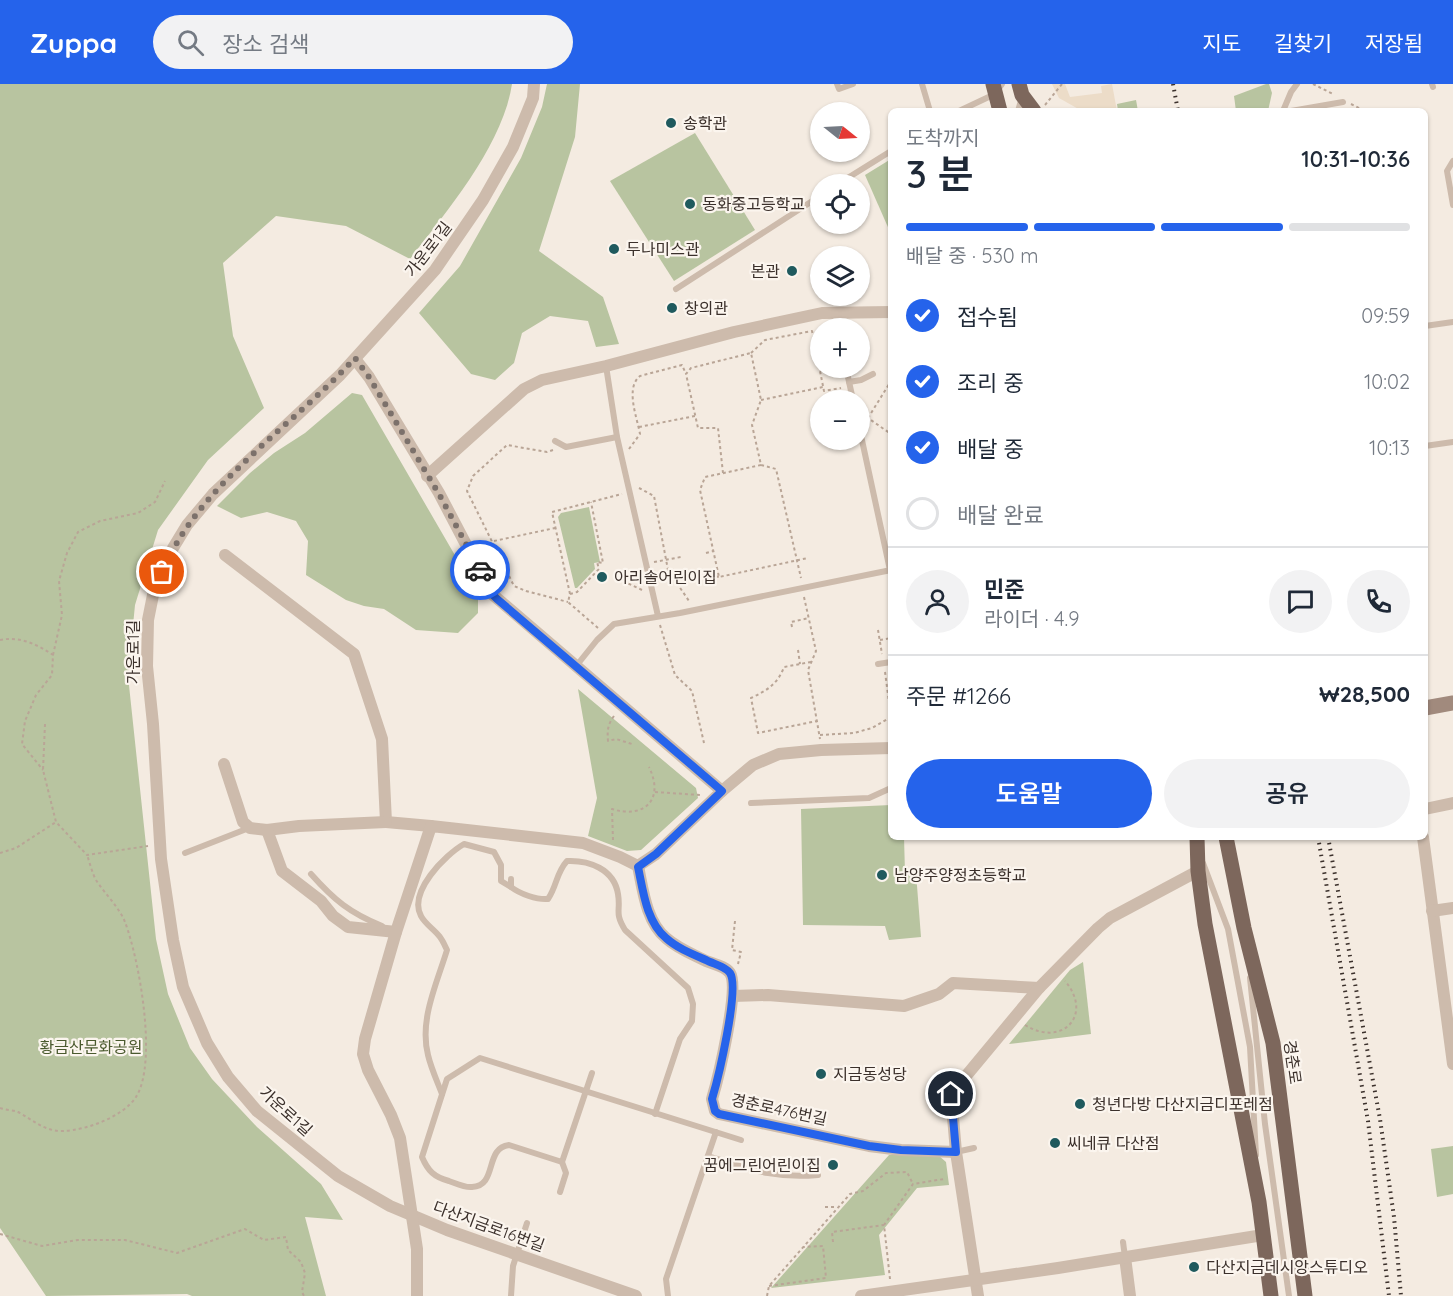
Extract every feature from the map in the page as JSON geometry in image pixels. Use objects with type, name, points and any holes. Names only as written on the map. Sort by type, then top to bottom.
[{"type":"main road","points":[[997,87],[1000,108]]},
{"type":"main road","points":[[1021,90],[1039,108]]},
{"type":"main road","name":"경춘로","points":[[1227,840],[1244,928],[1273,1043],[1305,1296]]},
{"type":"main road","points":[[1198,844],[1198,871],[1205,924],[1259,1202],[1271,1296]]},
{"type":"street","name":"가운로1길","points":[[410,1214],[390,1206],[330,1170],[257,1111],[228,1077],[207,1043],[183,987],[173,940],[159,844],[153,724],[147,666],[148,620],[154,590],[170,553],[187,525],[213,494],[355,358],[435,270],[483,200],[513,147],[533,98],[534,84]]},
{"type":"street","points":[[427,476],[524,389],[542,381],[734,332],[822,313],[888,312]]},
{"type":"street","points":[[355,358],[369,377],[471,551],[492,594],[722,791]]},
{"type":"street","points":[[225,555],[354,654],[382,739],[387,822]]},
{"type":"street","points":[[1428,707],[1453,703]]},
{"type":"street","points":[[224,764],[243,822],[250,828],[267,830],[299,826],[387,822],[431,826],[583,843],[620,857],[638,867],[656,854],[722,791],[753,765],[779,754],[888,748]]},
{"type":"street","points":[[1428,808],[1453,803]]},
{"type":"street","points":[[410,1214],[407,1174],[400,1138],[392,1115],[368,1070],[363,1054],[365,1039],[396,932],[431,826]]},
{"type":"street","points":[[267,830],[282,871],[321,902],[333,916],[348,927],[396,932]]},
{"type":"street","points":[[1423,840],[1453,1064]]},
{"type":"street","name":"경춘로476번길","points":[[638,867],[644,899],[653,920],[664,937],[680,948],[723,967],[729,973],[732,981],[733,996],[712,1099],[715,1111],[719,1114],[869,1146],[956,1152]]},
{"type":"street","points":[[978,1296],[956,1152],[951,1094],[1039,988],[1110,918],[1198,871]]},
{"type":"street","points":[[1432,911],[1453,908]]},
{"type":"street","points":[[733,996],[768,995],[904,1006],[939,994],[953,983],[1039,988]]},
{"type":"street","name":"다산지금로16번길","points":[[410,1214],[447,1230],[636,1296]]},
{"type":"street","name":"다산지금로16번길","points":[[410,1214],[417,1249],[417,1296]]},
{"type":"street","points":[[861,1296],[1263,1235]]},
{"type":"street","points":[[1125,1257],[1130,1296]]},
{"type":"lane","points":[[837,84],[839,89],[853,84]]},
{"type":"lane","points":[[922,84],[929,108]]},
{"type":"lane","points":[[1284,108],[1297,84]]},
{"type":"lane","points":[[964,108],[997,87]]},
{"type":"lane","points":[[1018,108],[1021,90]]},
{"type":"lane","points":[[1308,108],[1343,102]]},
{"type":"lane","points":[[854,174],[888,153]]},
{"type":"lane","points":[[1453,161],[1447,171],[1453,205]]},
{"type":"lane","points":[[676,289],[810,202]]},
{"type":"lane","points":[[841,311],[841,318]]},
{"type":"lane","points":[[1428,326],[1453,322]]},
{"type":"lane","points":[[606,366],[617,437],[658,616]]},
{"type":"lane","points":[[849,382],[861,380],[873,374]]},
{"type":"lane","points":[[848,378],[851,390]]},
{"type":"lane","points":[[555,441],[566,447],[617,437]]},
{"type":"lane","points":[[1428,446],[1453,442]]},
{"type":"lane","points":[[864,450],[888,561]]},
{"type":"lane","points":[[577,665],[614,624],[680,613],[888,570]]},
{"type":"lane","points":[[878,664],[888,662]]},
{"type":"lane","points":[[751,803],[868,798],[888,789]]},
{"type":"lane","points":[[185,853],[250,828]]},
{"type":"lane","points":[[442,1095],[428,1053],[426,1026],[447,950],[441,938],[421,918],[417,906],[426,881],[455,849],[464,844],[494,852],[501,865],[501,881],[525,894],[543,899],[548,899],[560,870],[567,861],[581,861],[603,869],[614,881],[618,894],[619,921],[688,988],[693,1004],[692,1021],[680,1039],[655,1114]]},
{"type":"lane","points":[[1198,844],[1228,929],[1250,1047],[1259,1202]]},
{"type":"lane","points":[[311,874],[332,898],[357,916],[396,932]]},
{"type":"lane","points":[[511,879],[511,887]]},
{"type":"lane","points":[[1244,928],[1265,1124],[1289,1296]]},
{"type":"lane","points":[[562,1162],[509,1145],[501,1146],[496,1151],[489,1175],[482,1184],[471,1187],[438,1178],[428,1170],[422,1157],[447,1079],[480,1058],[741,1140]]},
{"type":"lane","points":[[560,1192],[566,1173],[562,1162],[592,1073]]},
{"type":"lane","points":[[668,1296],[666,1279],[716,1132]]},
{"type":"lane","points":[[956,1152],[974,1148]]},
{"type":"lane","points":[[708,1156],[765,1174],[792,1177],[818,1175]]},
{"type":"lane","points":[[511,1296],[513,1266],[527,1223]]},
{"type":"lane","points":[[1123,1242],[1125,1257]]},
{"type":"path","points":[[1039,108],[1047,105],[1062,84]]},
{"type":"path","points":[[686,374],[691,368],[751,353],[765,340],[812,331],[824,391],[841,388]]},
{"type":"path","points":[[751,353],[761,400],[752,425],[761,465]]},
{"type":"path","points":[[629,449],[640,434],[632,390],[635,380],[640,376],[682,365],[698,428],[718,428],[723,473]]},
{"type":"path","points":[[870,415],[888,386]]},
{"type":"path","points":[[761,400],[823,387]]},
{"type":"path","points":[[639,427],[695,416]]},
{"type":"path","points":[[870,419],[888,432]]},
{"type":"path","points":[[566,447],[547,452],[507,445],[473,476],[467,491],[514,586],[568,602],[604,633]]},
{"type":"path","points":[[719,577],[700,490],[705,477],[761,465],[776,469],[801,579]]},
{"type":"path","points":[[44,770],[22,744],[25,721],[36,695],[52,675],[53,655],[62,615],[59,581],[67,553],[78,532],[100,521],[138,513],[155,502],[165,481]]},
{"type":"path","points":[[637,487],[654,496],[665,561],[689,601]]},
{"type":"path","points":[[568,602],[570,594],[552,512],[631,492]]},
{"type":"path","points":[[570,594],[578,592],[600,570],[597,562],[604,565],[591,502]]},
{"type":"path","points":[[492,541],[555,528]]},
{"type":"path","points":[[706,553],[713,551]]},
{"type":"path","points":[[654,562],[681,557]]},
{"type":"path","points":[[710,574],[719,577],[808,558]]},
{"type":"path","points":[[623,581],[644,591]]},
{"type":"path","points":[[805,599],[816,651],[808,670],[820,742]]},
{"type":"path","points":[[658,616],[675,675],[692,691],[704,743]]},
{"type":"path","points":[[792,627],[791,622],[809,618]]},
{"type":"path","points":[[880,640],[888,639]]},
{"type":"path","points":[[0,640],[24,640],[39,645],[53,655]]},
{"type":"path","points":[[798,650],[800,664]]},
{"type":"path","points":[[811,662],[784,667],[780,678],[766,691],[750,698],[758,733],[817,721]]},
{"type":"path","points":[[614,716],[607,731],[608,741],[616,739],[632,744]]},
{"type":"path","points":[[819,735],[854,733],[872,728],[888,719]]},
{"type":"path","points":[[0,1108],[16,1112],[43,1128],[62,1131],[86,1127],[116,1115],[136,1098],[143,1079],[145,1045],[143,1006],[137,964],[124,920],[95,879],[87,855],[56,822],[44,770],[45,724]]},
{"type":"path","points":[[613,849],[612,809],[628,813],[646,808],[655,792],[654,777],[649,767]]},
{"type":"path","points":[[655,792],[700,795]]},
{"type":"path","points":[[0,853],[16,848],[56,822]]},
{"type":"path","points":[[87,855],[159,844]]},
{"type":"path","points":[[735,921],[732,950],[741,952],[737,967]]},
{"type":"path","points":[[1025,1025],[1039,1031],[1056,1033],[1072,1023],[1076,1016],[1075,996],[1063,979]]},
{"type":"path","points":[[766,1296],[769,1286],[850,1194],[863,1191],[886,1173],[907,1172],[913,1184]]},
{"type":"path","points":[[890,1279],[884,1225],[913,1184],[944,1179]]},
{"type":"path","points":[[825,1207],[839,1207]]},
{"type":"path","points":[[833,1242],[832,1232],[884,1225]]},
{"type":"path","points":[[0,1234],[42,1246],[78,1240],[125,1240],[177,1253],[245,1229],[264,1240],[286,1237],[288,1250],[301,1262],[305,1274],[302,1292],[304,1296]]},
{"type":"path","points":[[769,1286],[826,1278],[823,1246],[803,1247]]},
{"type":"green space","name":"황금산문화공원","points":[[0,84],[512,84],[507,107],[486,154],[456,199],[410,259],[346,226],[276,216],[223,263],[233,336],[264,408],[208,460],[158,530],[135,605],[128,676],[156,939],[168,994],[190,1048],[212,1079],[257,1127],[321,1184],[343,1220],[305,1217],[326,1296],[192,1296],[187,1294],[46,1296],[0,1228]]},
{"type":"green space","points":[[547,84],[580,84],[575,137],[539,251],[603,297],[619,344],[596,347],[588,321],[550,316],[522,333],[514,363],[495,380],[471,374],[419,313],[460,266],[521,158],[542,107]]},
{"type":"green space","points":[[1266,84],[1269,84],[1272,93],[1269,108],[1236,108],[1234,96]]},
{"type":"green space","points":[[1136,100],[1137,108],[1118,108],[1117,104]]},
{"type":"green space","points":[[695,133],[755,230],[674,281],[610,181]]},
{"type":"green space","points":[[888,161],[888,227],[870,186],[870,174],[867,174]]},
{"type":"green space","points":[[352,393],[362,395],[478,595],[478,613],[458,633],[416,630],[384,609],[346,600],[306,575],[308,541],[296,521],[267,512],[241,518],[217,506],[250,473],[274,453],[305,433]]},
{"type":"green space","points":[[589,507],[600,562],[594,563],[595,569],[575,588],[558,517],[561,513]]},
{"type":"green space","points":[[578,689],[696,788],[698,798],[641,850],[627,851],[588,836],[597,798]]},
{"type":"green space","points":[[888,805],[888,840],[904,840],[905,873],[916,873],[921,937],[889,940],[885,926],[803,925],[801,809]]},
{"type":"green space","points":[[1083,962],[1091,1034],[1009,1044],[1070,970]]},
{"type":"green space","points":[[1453,1146],[1453,1194],[1437,1197],[1431,1149]]},
{"type":"green space","points":[[889,1155],[938,1155],[946,1162],[949,1185],[917,1188],[879,1235],[885,1275],[771,1288]]},
{"type":"shaded area","points":[[1052,84],[1065,84],[1070,97],[1102,93],[1101,86],[1112,84],[1116,108],[1077,108],[1059,98]]},
{"type":"railway","points":[[1173,84],[1177,108]]},
{"type":"railway","points":[[1319,840],[1368,1121],[1389,1296]]},
{"type":"railway","points":[[1329,840],[1380,1119],[1394,1217],[1401,1296]]},
{"type":"way so far","points":[[162,572],[170,553],[187,525],[213,494],[340,375],[355,358],[369,377],[439,494],[480,570]]},
{"type":"place","name":"송학관","points":[[671,123]]},
{"type":"place","name":"동화중고등학교","points":[[690,204]]},
{"type":"place","name":"두나미스관","points":[[614,249]]},
{"type":"place","name":"본관","points":[[792,271]]},
{"type":"place","name":"창의관","points":[[672,308]]},
{"type":"place","name":"아리솔어린이집","points":[[602,577]]},
{"type":"place","name":"남양주양정초등학교","points":[[882,875]]},
{"type":"place","name":"지금동성당","points":[[821,1074]]},
{"type":"place","name":"청년다방 다산지금디포레점","points":[[1080,1104]]},
{"type":"place","name":"씨네큐 다산점","points":[[1055,1143]]},
{"type":"place","name":"꿈에그린어린이집","points":[[833,1165]]},
{"type":"place","name":"다산지금데시앙스튜디오","points":[[1194,1267]]},
{"type":"route","points":[[480,570],[497,599],[722,791],[656,854],[638,867],[644,899],[653,920],[664,937],[680,948],[723,967],[729,973],[732,981],[732,1003],[712,1099],[715,1111],[719,1114],[869,1146],[956,1152],[951,1094]]}]
